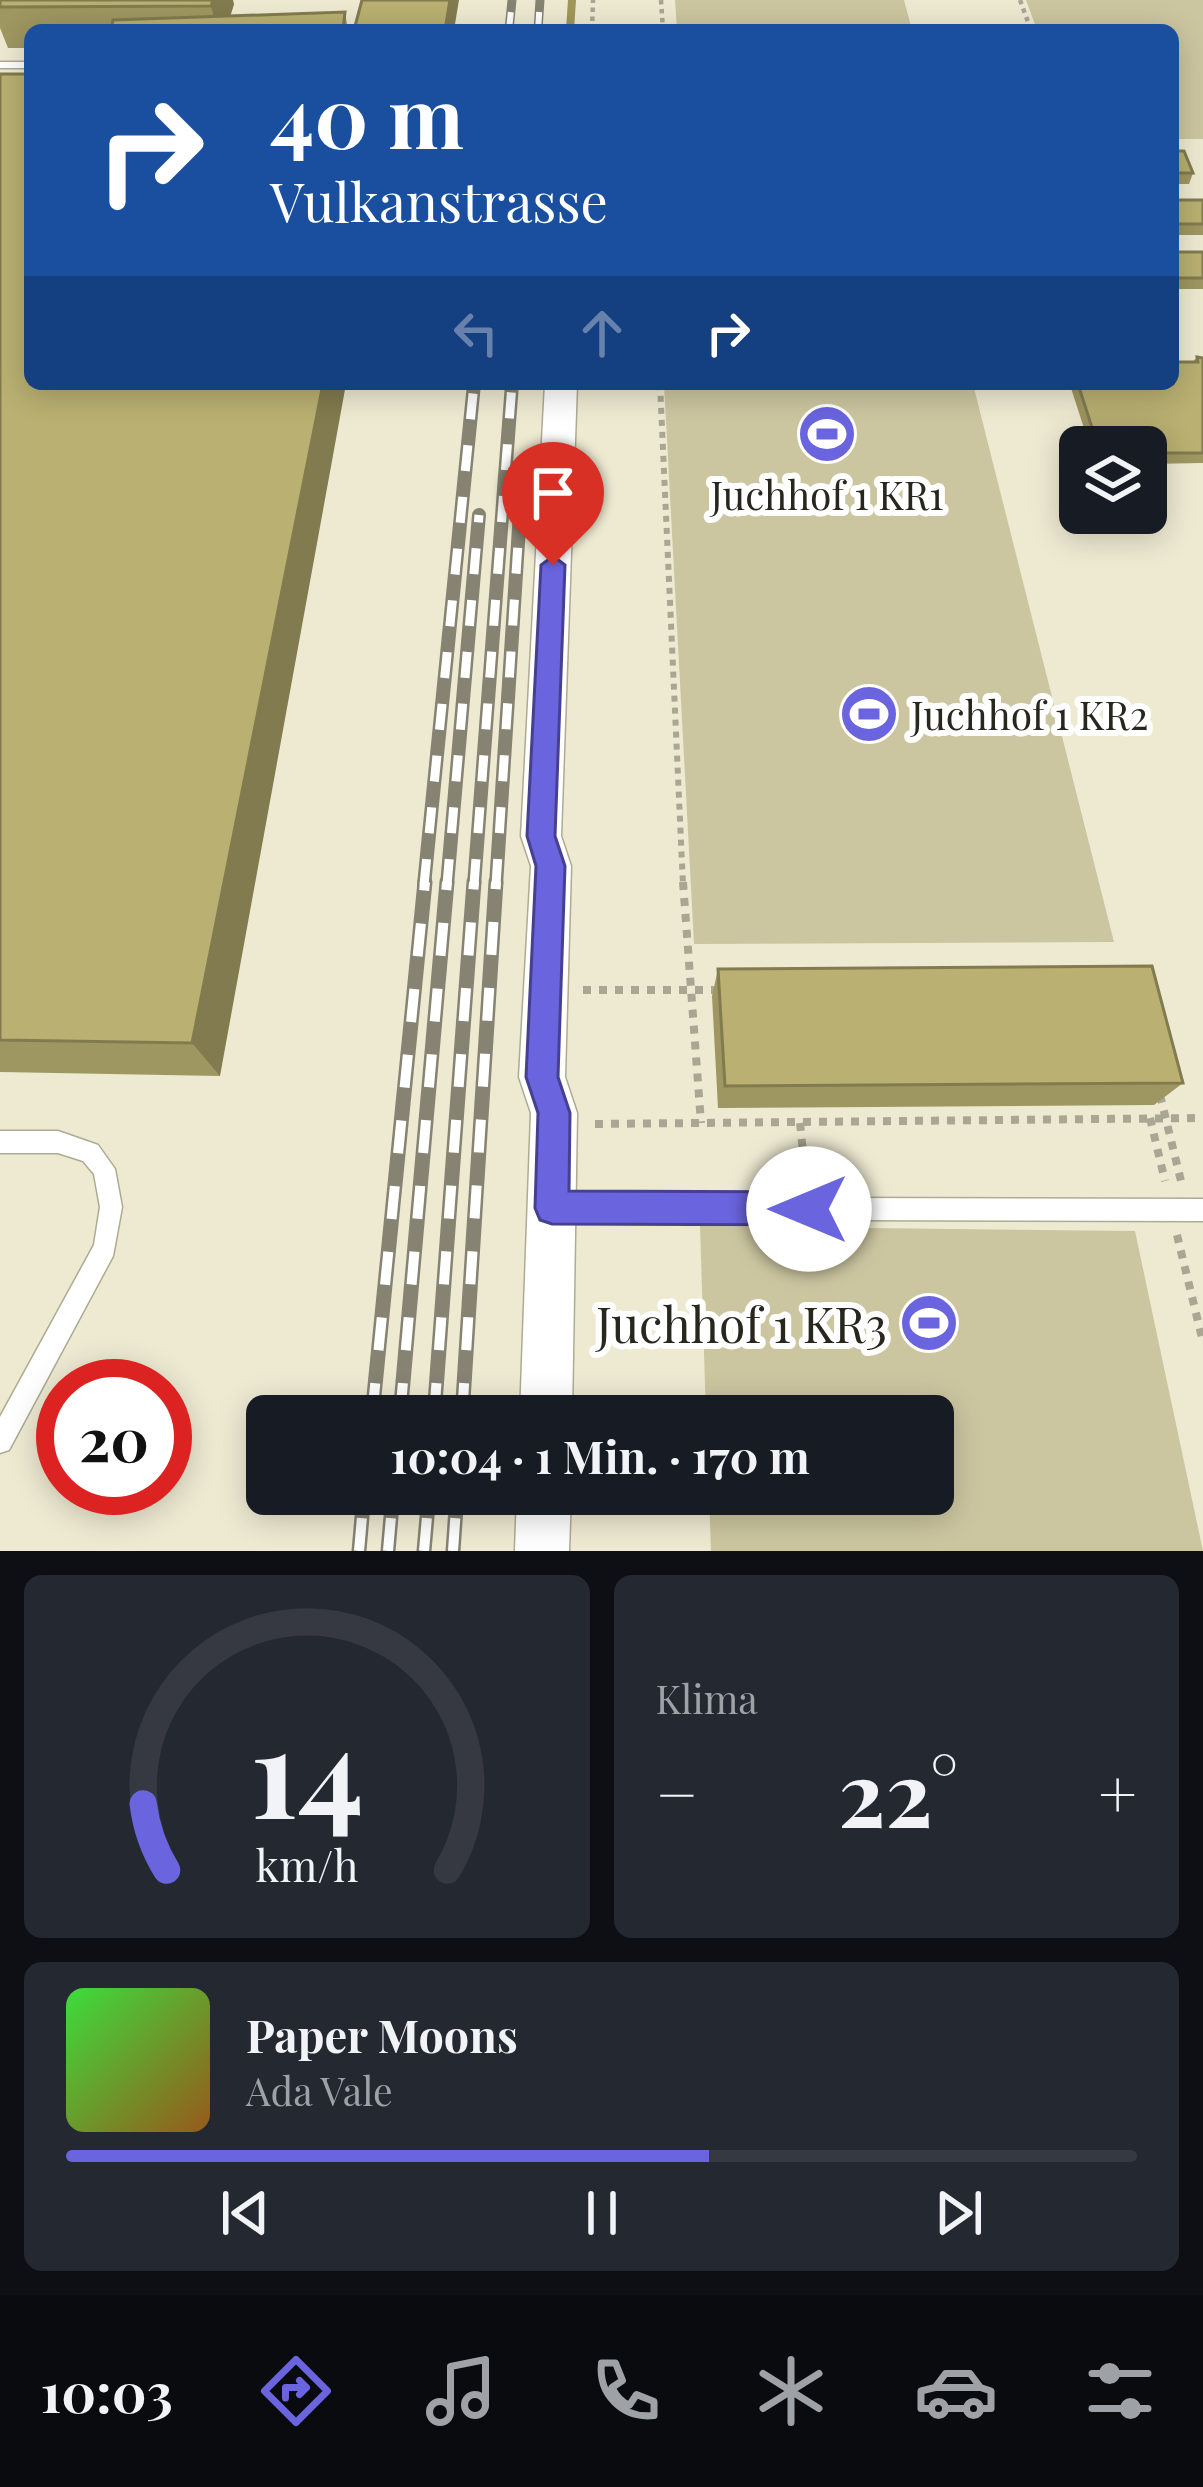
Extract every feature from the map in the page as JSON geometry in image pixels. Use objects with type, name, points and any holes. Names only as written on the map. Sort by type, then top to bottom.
[{"type":"street","points":[[547,1395],[554,1124],[542,1077],[550,866],[541,836],[561,390]]},
{"type":"street","points":[[542,1551],[543,1515]]},
{"type":"lane","points":[[0,1142],[58,1142],[90,1153],[104,1168],[111,1207],[105,1248],[2,1432]]},
{"type":"lane","points":[[552,1208],[1188,1210]]},
{"type":"path","points":[[660,390],[687,965],[694,991],[701,1123]]},
{"type":"path","points":[[544,989],[740,990]]},
{"type":"path","points":[[1155,1074],[1188,1210],[1203,1342]]},
{"type":"path","points":[[1150,1118],[1188,1210]]},
{"type":"path","points":[[554,1124],[1203,1118]]},
{"type":"path","points":[[800,1122],[809,1209]]},
{"type":"shaded area","points":[[675,0],[904,0],[910,24],[677,24]]},
{"type":"shaded area","points":[[1026,0],[1203,0],[1203,139],[1179,139],[1179,24],[1035,24]]},
{"type":"shaded area","name":"Juchhof 1 KR2","points":[[664,390],[975,390],[1114,942],[694,944]]},
{"type":"shaded area","name":"Juchhof 1 KR3","points":[[700,1226],[1135,1231],[1203,1551],[711,1551],[710,1515],[954,1515],[954,1395],[705,1395]]},
{"type":"building","points":[[0,0],[213,0],[211,6],[0,7]]},
{"type":"building","points":[[362,0],[450,0],[446,24],[356,24]]},
{"type":"building","points":[[345,12],[344,24],[112,24],[113,20]]},
{"type":"building","points":[[0,74],[24,74],[24,390],[322,390],[192,1043],[0,1040]]},
{"type":"building","points":[[1179,151],[1184,151],[1193,173],[1179,173]]},
{"type":"building","points":[[1179,200],[1203,200],[1203,224],[1179,224]]},
{"type":"building","points":[[1179,252],[1203,252],[1203,278],[1179,278]]},
{"type":"building","points":[[1203,358],[1203,453],[1167,453],[1167,426],[1091,426],[1080,390],[1179,390],[1179,362]]},
{"type":"building","points":[[1152,966],[1183,1083],[725,1086],[718,969]]},
{"type":"waterway","points":[[570,24],[572,0]]},
{"type":"railway","points":[[510,24],[512,0]]},
{"type":"railway","points":[[538,24],[540,0]]},
{"type":"railway","points":[[424,885],[473,390]]},
{"type":"railway","points":[[474,885],[512,390]]},
{"type":"railway","points":[[496,885],[520,512]]},
{"type":"railway","points":[[447,885],[479,515]]},
{"type":"railway","points":[[374,1395],[425,882]]},
{"type":"railway","points":[[402,1395],[447,882]]},
{"type":"railway","points":[[436,1395],[474,882]]},
{"type":"railway","points":[[463,1395],[496,882]]},
{"type":"railway","points":[[359,1551],[362,1515]]},
{"type":"railway","points":[[388,1551],[391,1515]]},
{"type":"railway","points":[[424,1551],[427,1515]]},
{"type":"railway","points":[[453,1551],[456,1515]]},
{"type":"place","name":"Juchhof 1 KR1","points":[[827,434]]},
{"type":"place","name":"Juchhof 1 KR2","points":[[869,714]]},
{"type":"place","name":"Juchhof 1 KR3","points":[[929,1323]]},
{"type":"route","points":[[553,565],[541,836],[550,866],[542,1077],[554,1113],[552,1208],[809,1209]]}]
